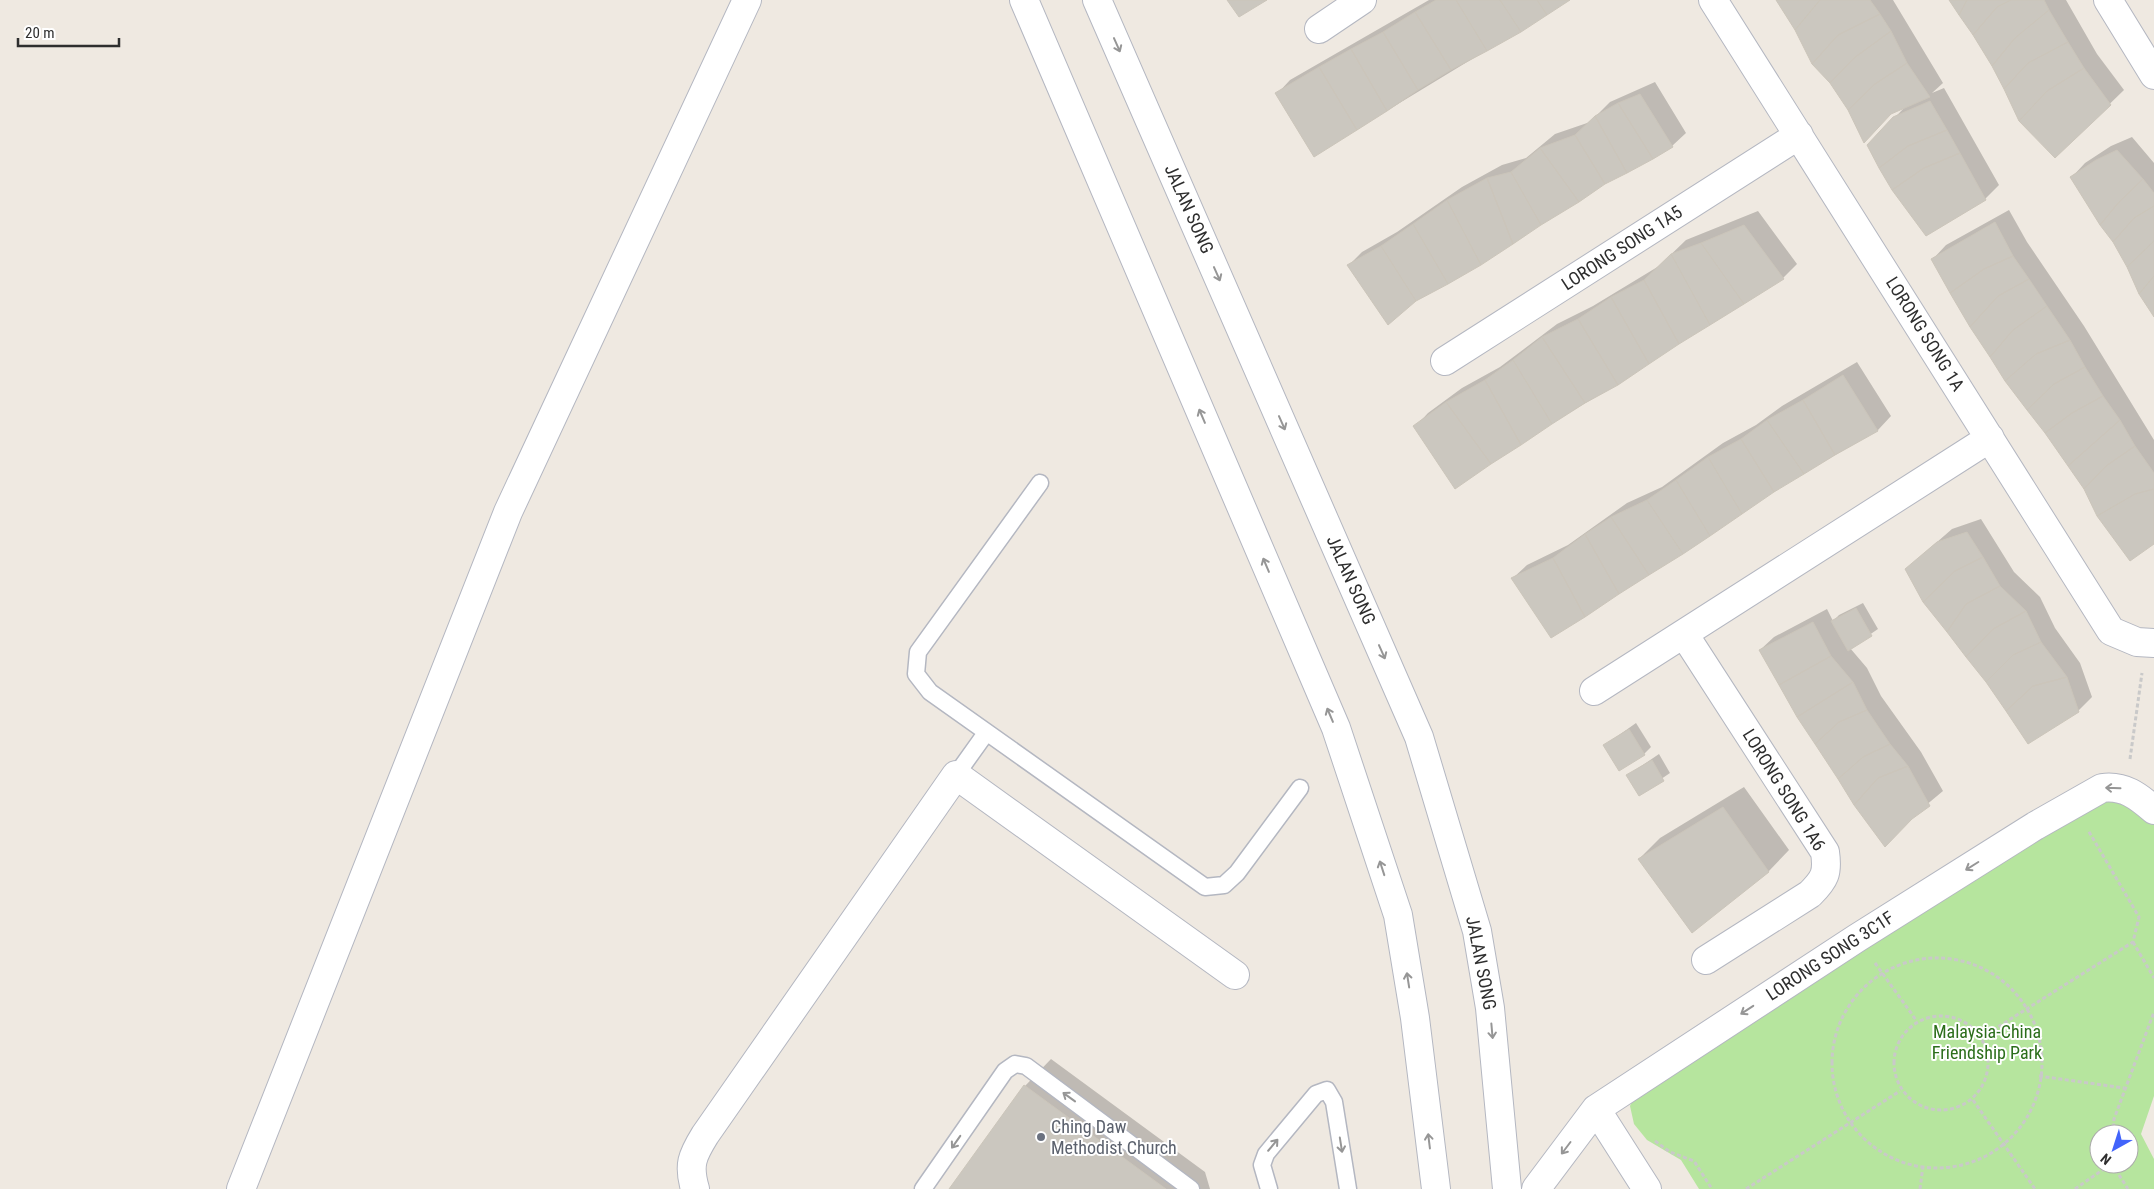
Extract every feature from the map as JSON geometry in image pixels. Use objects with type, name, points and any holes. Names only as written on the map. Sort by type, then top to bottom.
[{"type":"street","points":[[240,1189],[508,512],[747,0]]},
{"type":"street","points":[[1024,0],[1336,728],[1398,915],[1415,1018],[1436,1189]]},
{"type":"street","name":"JALAN SONG","points":[[1097,0],[1419,737],[1477,930],[1490,1008],[1507,1189]]},
{"type":"street","points":[[1319,28],[1362,0]]},
{"type":"street","name":"LORONG SONG 1A","points":[[1712,0],[2111,631],[2137,642],[2150,643]]},
{"type":"street","points":[[2108,0],[2154,75]]},
{"type":"street","name":"LORONG SONG 1A5","points":[[1446,361],[1799,135]]},
{"type":"street","points":[[1594,691],[1990,438]]},
{"type":"street","name":"LORONG SONG 1A6","points":[[1684,634],[1825,852],[1827,869],[1821,882],[1810,894],[1706,960]]},
{"type":"street","points":[[695,1189],[690,1172],[694,1152],[956,775],[1235,975]]},
{"type":"street","name":"LORONG SONG 3C1F","points":[[1536,1189],[1596,1109],[1857,938],[2035,826],[2102,788],[2112,786],[2125,789]]},
{"type":"street","points":[[2125,789],[2154,810]]},
{"type":"street","points":[[1596,1109],[1647,1189]]},
{"type":"lane","points":[[1040,483],[918,652],[916,674],[930,692],[1205,887],[1224,885],[1238,874],[1300,788]]},
{"type":"lane","points":[[956,775],[986,733]]},
{"type":"lane","points":[[923,1189],[1005,1070],[1016,1064],[1026,1066],[1191,1189]]},
{"type":"lane","points":[[1269,1189],[1262,1166],[1266,1154],[1316,1094],[1327,1090],[1334,1102],[1348,1189]]},
{"type":"path","points":[[2125,789],[2150,643]]},
{"type":"path","points":[[1982,1036],[2132,942],[2140,917],[2086,826]]},
{"type":"path","points":[[2132,942],[2154,978]]},
{"type":"path","points":[[1940,956],[1981,966],[2009,985],[2027,1008],[2032,1015],[2044,1058],[2032,1112],[2004,1145],[1973,1163],[1938,1169],[1894,1160],[1869,1144],[1846,1118],[1831,1071],[1838,1022],[1866,982],[1907,960],[1940,956]]},
{"type":"path","points":[[2114,1124],[2124,1088],[2154,1012]]},
{"type":"path","points":[[1939,1015],[1954,1016],[1982,1036],[1988,1065],[1985,1081],[1973,1100],[1954,1108],[1937,1110],[1915,1103],[1900,1091],[1893,1070],[1893,1058],[1901,1035],[1916,1020],[1939,1015]]},
{"type":"path","points":[[2040,1076],[2124,1088]]},
{"type":"path","points":[[1746,1189],[1900,1091]]},
{"type":"path","points":[[1973,1100],[2035,1189]]},
{"type":"path","points":[[1651,1138],[1670,1152],[1694,1161],[1712,1189]]},
{"type":"path","points":[[1920,1189],[1923,1166]]},
{"type":"path","points":[[2075,1189],[2097,1174]]},
{"type":"path","points":[[2118,1174],[2128,1189]]},
{"type":"green space","name":"Malaysia-China Friendship Park","points":[[2111,793],[2144,809],[2154,824],[2154,1096],[2141,1134],[2154,1159],[2154,1189],[1699,1189],[1681,1160],[1647,1140],[1634,1124],[1630,1106],[1636,1092]]},
{"type":"building","points":[[1227,0],[1267,0],[1239,17]]},
{"type":"building","points":[[1436,0],[1456,0],[1487,51],[1451,70],[1415,12]]},
{"type":"building","points":[[1456,0],[1500,0],[1521,32],[1487,51]]},
{"type":"building","points":[[1500,0],[1537,0],[1547,15],[1521,32]]},
{"type":"building","points":[[1537,0],[1570,0],[1547,15]]},
{"type":"building","points":[[1776,0],[1820,0],[1795,30]]},
{"type":"building","points":[[1820,0],[1870,0],[1880,14],[1838,35],[1812,64],[1795,30]]},
{"type":"building","points":[[1949,0],[1967,0],[1959,15]]},
{"type":"building","points":[[1967,0],[2011,0],[1997,7],[1973,35],[1959,15]]},
{"type":"building","points":[[2011,0],[2044,0],[2049,10],[2015,38],[1992,66],[1973,35],[1997,7]]},
{"type":"building","points":[[2049,10],[2068,42],[2028,63],[2004,89],[1992,66],[2015,38]]},
{"type":"building","points":[[1415,12],[1451,70],[1418,90],[1383,32]]},
{"type":"building","points":[[1880,14],[1891,31],[1854,58],[1830,83],[1812,64],[1838,35]]},
{"type":"building","points":[[1891,31],[1907,63],[1875,84],[1848,110],[1830,83],[1854,58]]},
{"type":"building","points":[[1383,32],[1418,90],[1387,111],[1351,49]]},
{"type":"building","points":[[2068,42],[2084,68],[2047,91],[2019,121],[2004,89],[2028,63]]},
{"type":"building","points":[[1351,49],[1387,111],[1357,130],[1319,67]]},
{"type":"building","points":[[1907,63],[1930,97],[1891,114],[1864,143],[1848,110],[1875,84]]},
{"type":"building","points":[[1319,67],[1357,130],[1314,157],[1275,93]]},
{"type":"building","points":[[2084,68],[2111,105],[2055,158],[2019,121],[2047,91]]},
{"type":"building","points":[[1640,94],[1673,147],[1653,159],[1618,103]]},
{"type":"building","points":[[1930,101],[1947,130],[1908,146],[1879,168],[1867,145],[1893,117]]},
{"type":"building","points":[[1618,103],[1653,159],[1627,173],[1595,116]]},
{"type":"building","points":[[1595,116],[1627,173],[1605,184],[1575,135]]},
{"type":"building","points":[[1947,130],[1960,153],[1924,168],[1892,190],[1879,168],[1908,146]]},
{"type":"building","points":[[1575,135],[1605,184],[1579,202],[1540,148]]},
{"type":"building","points":[[1540,148],[1579,202],[1541,225],[1511,172]]},
{"type":"building","points":[[2117,150],[2143,179],[2119,202],[2100,225],[2070,177],[2096,160]]},
{"type":"building","points":[[1960,153],[1986,200],[1926,236],[1892,190],[1924,168]]},
{"type":"building","points":[[1511,172],[1541,225],[1513,244],[1487,178]]},
{"type":"building","points":[[1487,178],[1513,244],[1481,265],[1447,200]]},
{"type":"building","points":[[2143,179],[2154,193],[2154,206],[2134,218],[2113,242],[2100,225],[2119,202]]},
{"type":"building","points":[[1447,200],[1481,265],[1448,284],[1413,224]]},
{"type":"building","points":[[2154,206],[2154,241],[2127,267],[2113,242],[2134,218]]},
{"type":"building","points":[[1995,222],[2013,256],[1984,269],[1950,293],[1931,259]]},
{"type":"building","points":[[1413,224],[1448,284],[1416,301],[1381,246]]},
{"type":"building","points":[[1744,225],[1784,279],[1744,304],[1701,243]]},
{"type":"building","points":[[2154,241],[2154,276],[2139,294],[2127,267]]},
{"type":"building","points":[[1701,243],[1744,304],[1710,325],[1671,254]]},
{"type":"building","points":[[1381,246],[1416,301],[1388,325],[1347,265]]},
{"type":"building","points":[[1671,254],[1710,325],[1679,344],[1644,280]]},
{"type":"building","points":[[2013,256],[2029,279],[1998,296],[1970,327],[1950,293],[1984,269]]},
{"type":"building","points":[[2154,276],[2154,317],[2139,294]]},
{"type":"building","points":[[2029,279],[2047,306],[2013,330],[1990,357],[1970,327],[1998,296]]},
{"type":"building","points":[[1644,280],[1679,344],[1649,364],[1611,297]]},
{"type":"building","points":[[1611,297],[1649,364],[1618,385],[1578,319]]},
{"type":"building","points":[[2047,306],[2070,340],[2036,354],[2005,381],[1990,357],[2013,330]]},
{"type":"building","points":[[1578,319],[1618,385],[1585,403],[1542,337]]},
{"type":"building","points":[[1542,337],[1585,403],[1552,424],[1513,360]]},
{"type":"building","points":[[2070,340],[2085,367],[2054,384],[2027,410],[2005,381],[2036,354]]},
{"type":"building","points":[[1513,360],[1552,424],[1521,445],[1485,380]]},
{"type":"building","points":[[2085,367],[2103,396],[2072,413],[2045,433],[2027,410],[2054,384]]},
{"type":"building","points":[[1843,375],[1878,431],[1835,455],[1803,400]]},
{"type":"building","points":[[1485,380],[1521,445],[1491,464],[1446,402]]},
{"type":"building","points":[[2103,396],[2120,420],[2068,466],[2045,433],[2072,413]]},
{"type":"building","points":[[1803,400],[1835,455],[1804,474],[1767,420]]},
{"type":"building","points":[[1446,402],[1491,464],[1455,489],[1413,426]]},
{"type":"building","points":[[1767,420],[1804,474],[1774,492],[1741,439]]},
{"type":"building","points":[[2120,420],[2135,446],[2106,466],[2084,489],[2068,466]]},
{"type":"building","points":[[1741,439],[1774,492],[1742,514],[1708,457]]},
{"type":"building","points":[[2135,446],[2154,473],[2154,489],[2135,494],[2097,516],[2084,489],[2106,466]]},
{"type":"building","points":[[1708,457],[1742,514],[1710,536],[1676,480]]},
{"type":"building","points":[[1676,480],[1710,536],[1683,554],[1647,500]]},
{"type":"building","points":[[2154,489],[2154,544],[2130,561],[2097,516],[2135,494]]},
{"type":"building","points":[[1647,500],[1683,554],[1649,575],[1611,517]]},
{"type":"building","points":[[1611,517],[1649,575],[1619,594],[1585,534]]},
{"type":"building","points":[[1967,532],[1983,557],[1955,571],[1923,602],[1905,569],[1937,542]]},
{"type":"building","points":[[1585,534],[1619,594],[1585,617],[1553,558]]},
{"type":"building","points":[[1983,557],[2000,586],[1966,604],[1947,632],[1923,602],[1955,571]]},
{"type":"building","points":[[1553,558],[1585,617],[1551,638],[1511,578]]},
{"type":"building","points":[[2000,586],[2026,611],[1993,629],[1966,657],[1947,632],[1966,604]]},
{"type":"building","points":[[1856,608],[1872,636],[1848,651],[1831,621]]},
{"type":"building","points":[[2026,611],[2041,642],[2013,655],[1986,682],[1966,657],[1993,629]]},
{"type":"building","points":[[1813,622],[1831,656],[1779,685],[1759,650]]},
{"type":"building","points":[[2041,642],[2067,677],[2033,686],[2006,711],[1986,682],[2013,655]]},
{"type":"building","points":[[1831,656],[1853,682],[1797,717],[1779,685]]},
{"type":"building","points":[[2067,677],[2079,712],[2028,744],[2006,711],[2033,686]]},
{"type":"building","points":[[1853,682],[1867,710],[1839,722],[1815,744],[1797,717]]},
{"type":"building","points":[[1867,710],[1890,744],[1863,757],[1838,779],[1815,744],[1839,722]]},
{"type":"building","points":[[1629,729],[1645,755],[1619,771],[1603,745]]},
{"type":"building","points":[[1890,744],[1908,766],[1878,778],[1854,805],[1838,779],[1863,757]]},
{"type":"building","points":[[1652,760],[1664,781],[1639,796],[1626,775]]},
{"type":"building","points":[[1908,766],[1930,806],[1912,819],[1885,847],[1854,805],[1878,778]]},
{"type":"building","points":[[1723,807],[1769,872],[1692,933],[1638,859]]},
{"type":"building","name":"Ching Daw Methodist Church","points":[[1024,1085],[1166,1189],[949,1189]]},
{"type":"place","name":"Ching Daw Methodist Church","points":[[1041,1137]]}]
